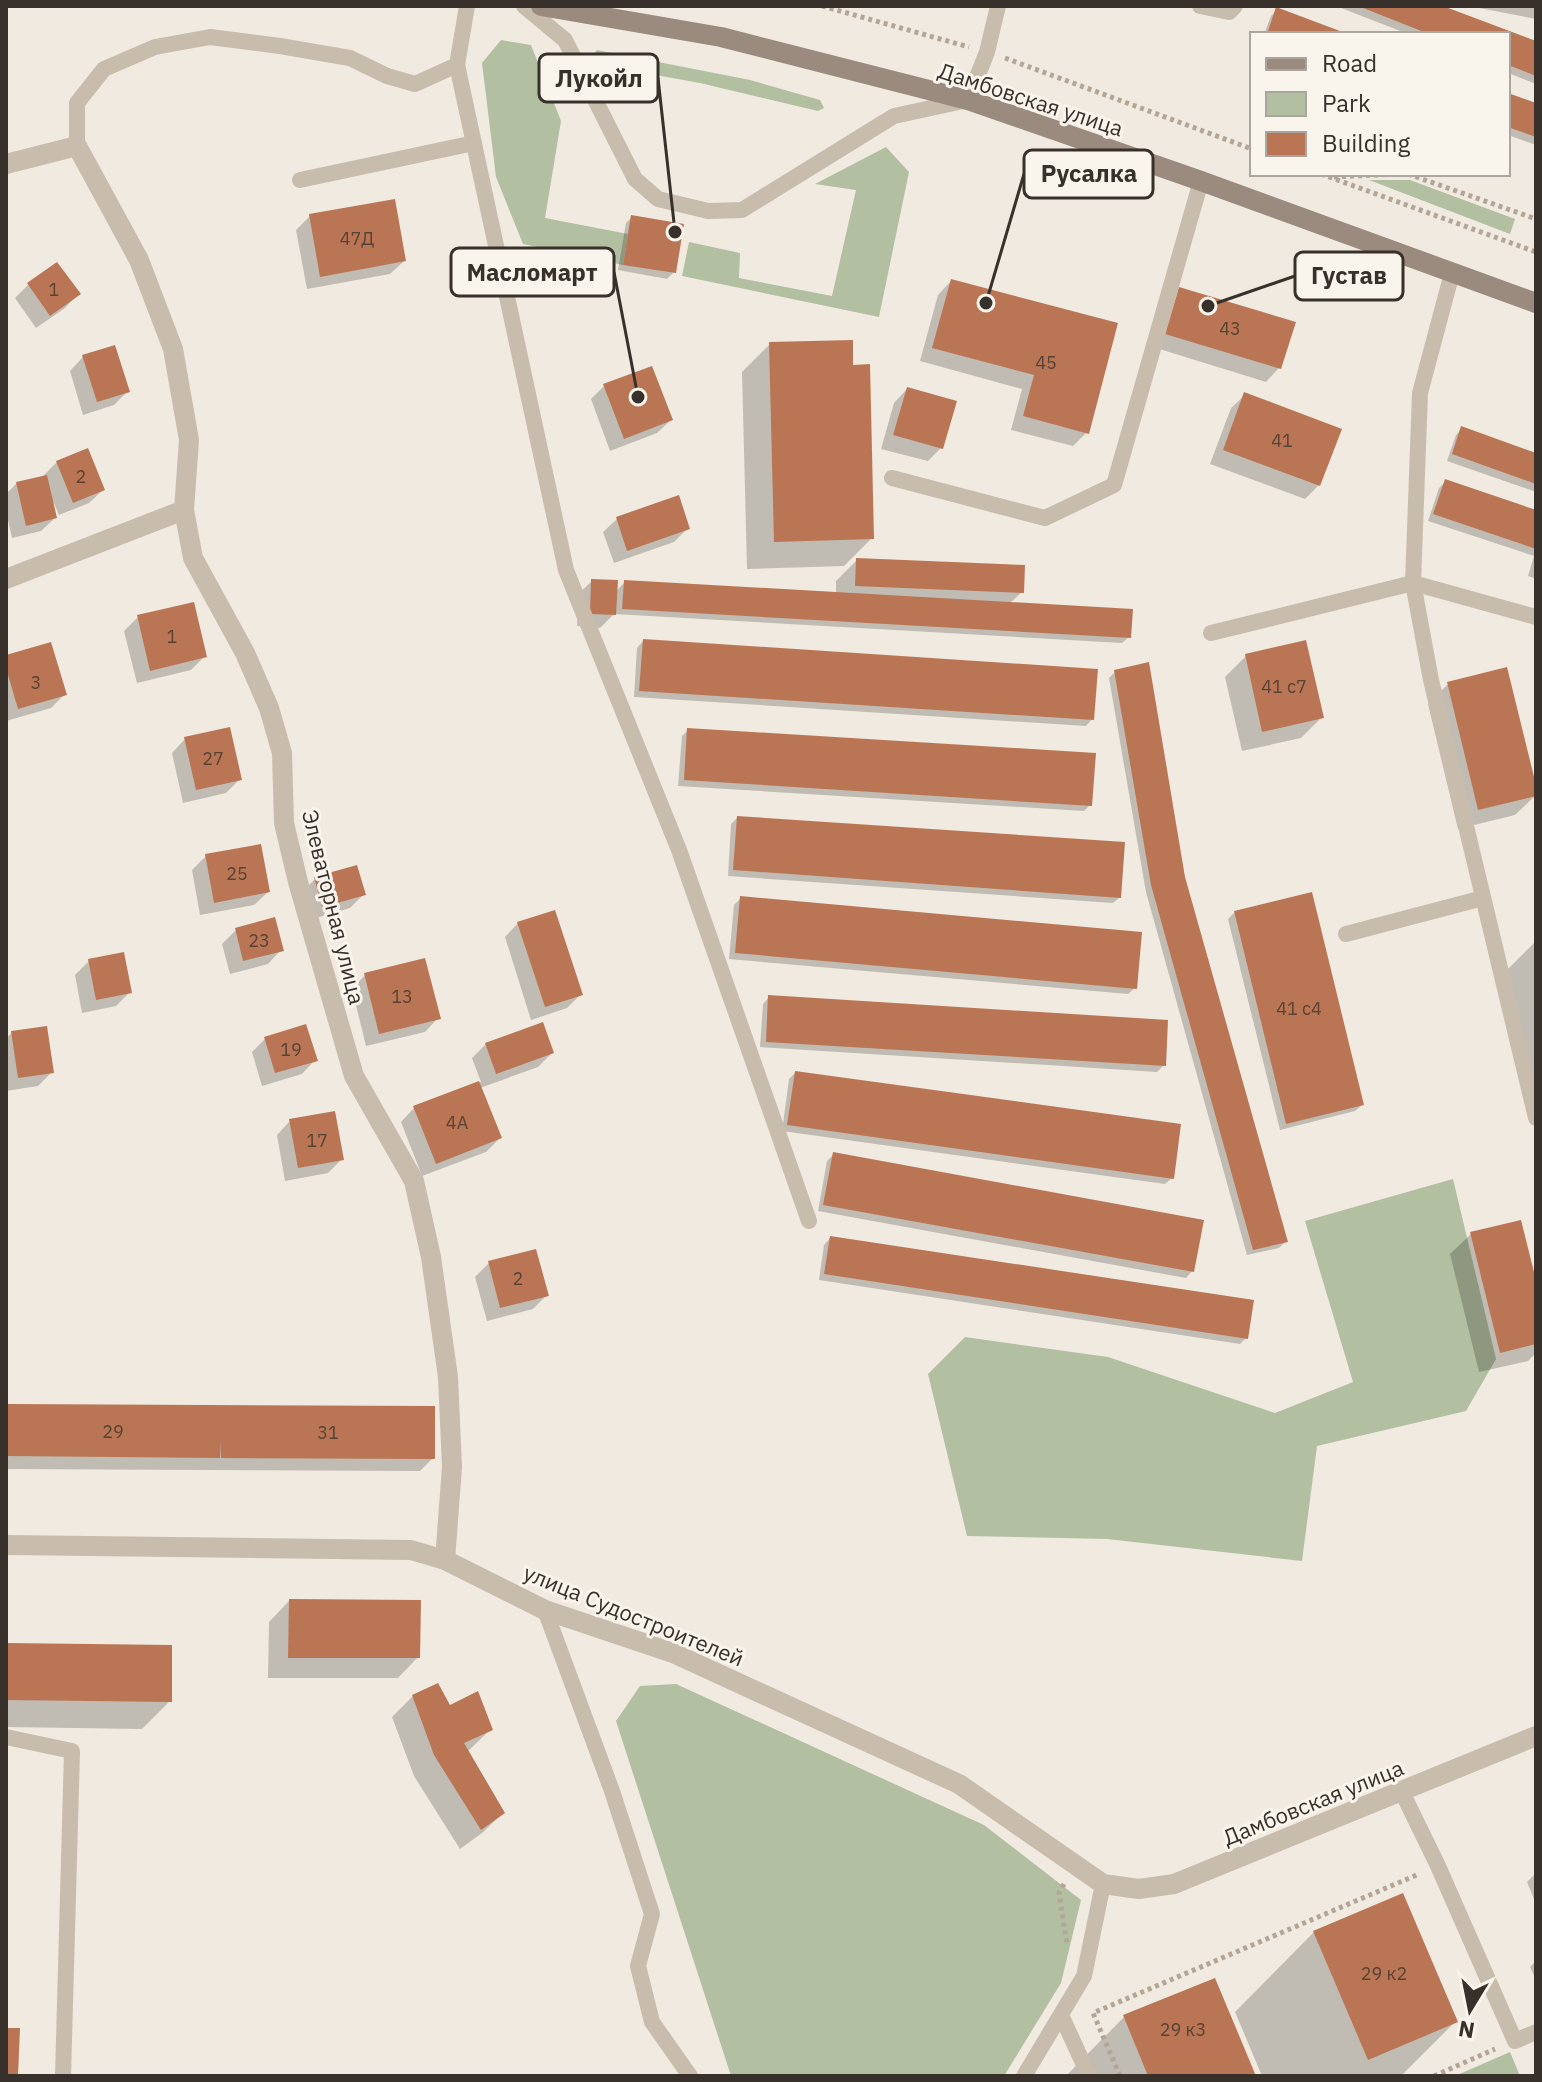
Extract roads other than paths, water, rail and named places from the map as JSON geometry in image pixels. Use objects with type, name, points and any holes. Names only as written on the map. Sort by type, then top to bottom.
[{"type":"main road","name":"Дамбовская улица","points":[[541,6],[721,37],[968,100],[1536,303]]},
{"type":"street","points":[[6,164],[77,146]]},
{"type":"street","name":"Элеваторная улица","points":[[77,146],[139,260],[173,349],[189,440],[184,510],[193,558],[245,653],[269,708],[282,753],[284,823],[354,1076],[414,1181],[431,1257],[448,1377],[452,1467],[445,1560]]},
{"type":"street","points":[[6,579],[184,510]]},
{"type":"street","name":"улица Судостроителей","points":[[6,1545],[411,1550],[445,1560],[545,1610],[673,1653],[959,1784],[1103,1884]]},
{"type":"street","name":"Дамбовская улица","points":[[1103,1884],[1139,1889],[1174,1884],[1536,1736]]},
{"type":"lane","points":[[467,6],[457,65],[566,570],[679,850],[809,1221]]},
{"type":"lane","points":[[524,6],[565,40],[635,179],[658,199],[708,211],[742,210],[894,116],[968,100],[987,52],[998,6]]},
{"type":"lane","points":[[1200,6],[1229,12],[1235,6]]},
{"type":"lane","points":[[77,146],[77,103],[104,69],[155,47],[210,37],[280,46],[350,58],[387,76],[415,84],[457,65]]},
{"type":"lane","points":[[300,180],[474,143]]},
{"type":"lane","points":[[892,478],[1045,518],[1114,485],[1201,181]]},
{"type":"lane","points":[[1452,273],[1420,393],[1413,583],[1431,680],[1536,1118]]},
{"type":"lane","points":[[1211,633],[1413,583],[1536,617]]},
{"type":"lane","points":[[1346,934],[1483,898]]},
{"type":"lane","points":[[545,1610],[612,1791],[652,1914],[638,1966],[652,2022],[690,2076]]},
{"type":"lane","points":[[6,1737],[72,1751],[63,2076]]},
{"type":"lane","points":[[1402,1792],[1515,2041],[1536,2032]]},
{"type":"lane","points":[[1024,2076],[1084,1976],[1103,1884]]},
{"type":"lane","points":[[1061,2015],[1089,2076]]},
{"type":"place","name":"Лукойл","points":[[675,232]]},
{"type":"place","name":"Русалка","points":[[986,303]]},
{"type":"place","name":"Густав","points":[[1208,306]]},
{"type":"place","name":"Масломарт","points":[[638,397]]}]
